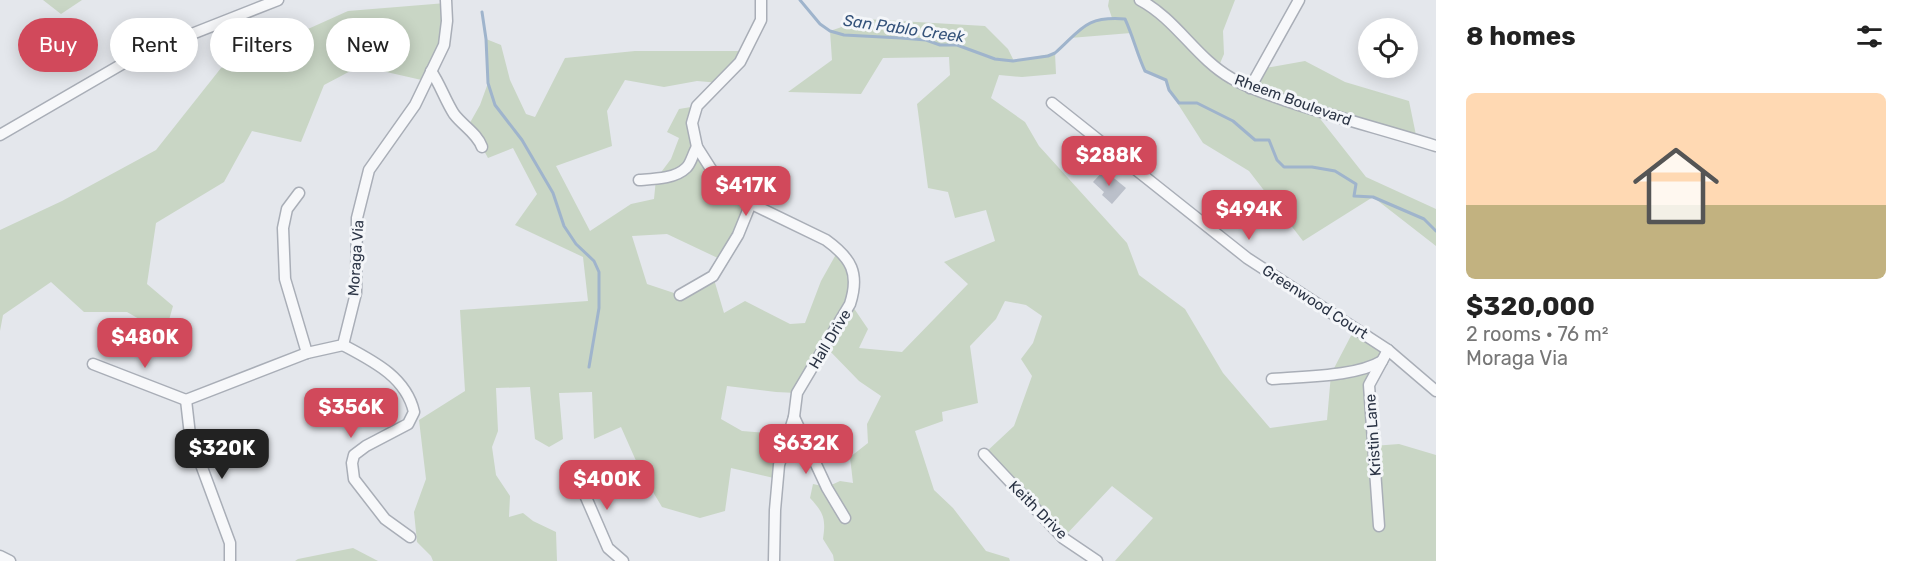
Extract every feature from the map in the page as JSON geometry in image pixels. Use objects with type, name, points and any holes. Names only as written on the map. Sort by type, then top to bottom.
[{"type":"street","points":[[0,135],[136,56],[278,0]]},
{"type":"street","name":"Moraga Via","points":[[343,345],[356,293],[357,218],[369,170],[415,105],[444,45],[447,21],[446,0]]},
{"type":"street","name":"Hall Drive","points":[[761,0],[761,20],[740,62],[697,106],[692,123],[697,147],[725,191],[826,240],[839,249],[849,260],[854,273],[855,289],[850,304],[797,393],[794,417],[779,465],[774,561]]},
{"type":"street","name":"Rheem Boulevard","points":[[1140,0],[1149,4],[1169,21],[1209,61],[1229,77],[1250,88],[1313,110],[1436,146]]},
{"type":"street","points":[[1250,88],[1299,0]]},
{"type":"street","points":[[431,71],[452,111],[475,135],[482,147]]},
{"type":"street","name":"Greenwood Court","points":[[1052,103],[1247,258],[1388,350],[1436,391]]},
{"type":"street","points":[[639,180],[656,179],[687,168],[697,147]]},
{"type":"street","points":[[299,193],[287,209],[283,228],[285,279],[307,352]]},
{"type":"street","points":[[680,295],[713,276],[738,235],[751,203]]},
{"type":"street","points":[[93,364],[186,400],[307,352],[343,345],[378,364],[402,384],[411,399],[414,412],[408,424],[366,446],[354,455],[352,463],[354,479],[385,519],[410,537]]},
{"type":"street","name":"Kristin Lane","points":[[1379,526],[1369,385],[1388,350]]},
{"type":"street","points":[[1272,379],[1343,373],[1371,367],[1382,361]]},
{"type":"street","points":[[186,400],[190,435],[230,543],[230,561]]},
{"type":"street","points":[[794,417],[827,488],[845,518]]},
{"type":"street","name":"Keith Drive","points":[[984,454],[1063,538],[1097,561]]},
{"type":"street","points":[[575,472],[608,548],[623,561]]},
{"type":"street","points":[[0,556],[10,561]]},
{"type":"green space","points":[[43,0],[82,0],[61,14]]},
{"type":"green space","points":[[1109,0],[1235,0],[1223,31],[1224,54],[1218,68],[1250,88],[1260,69],[1305,61],[1345,82],[1409,101],[1417,140],[1314,111],[1366,177],[1436,209],[1436,246],[1373,197],[1303,241],[1249,171],[1203,143],[1169,90],[1166,80],[1145,71],[1131,33],[1070,38],[1088,23],[1112,18],[1108,6]]},
{"type":"green space","points":[[446,3],[447,21],[426,81],[386,72],[410,72],[410,18],[332,18],[348,11]]},
{"type":"green space","points":[[865,19],[985,26],[1008,49],[1014,61],[1055,53],[1056,74],[1022,77],[999,75],[991,98],[1025,122],[1039,146],[1127,243],[1139,275],[1185,309],[1223,373],[1270,428],[1327,420],[1331,374],[1355,328],[1388,350],[1369,385],[1373,446],[1399,444],[1436,455],[1436,561],[1115,561],[1153,518],[1112,486],[1063,538],[984,454],[1014,426],[1032,376],[1021,359],[1033,343],[1042,316],[1026,305],[1005,301],[996,319],[970,346],[978,403],[942,412],[943,421],[915,431],[934,490],[953,508],[986,551],[1009,558],[1010,561],[834,561],[823,539],[823,517],[810,498],[813,484],[827,487],[840,481],[853,483],[850,457],[868,443],[867,424],[881,396],[859,381],[826,347],[797,393],[727,386],[721,419],[742,431],[789,435],[778,479],[731,468],[725,511],[700,518],[662,507],[641,472],[621,427],[594,439],[592,392],[559,393],[563,439],[549,447],[535,439],[530,387],[496,388],[498,431],[492,447],[496,475],[510,496],[509,517],[523,513],[533,521],[556,532],[557,561],[433,561],[417,542],[414,512],[426,479],[419,420],[465,391],[460,310],[588,301],[583,257],[515,225],[537,194],[513,148],[488,158],[467,128],[480,105],[488,83],[486,39],[501,45],[510,80],[526,114],[535,117],[565,58],[635,51],[745,51],[720,83],[697,81],[664,87],[625,80],[607,111],[612,146],[556,166],[590,231],[631,204],[654,199],[656,179],[671,159],[679,138],[667,132],[679,109],[697,106],[697,147],[725,191],[751,203],[722,260],[667,234],[632,236],[647,284],[680,295],[713,276],[724,313],[745,301],[790,324],[805,323],[821,281],[839,249],[849,259],[851,304],[868,329],[859,348],[902,352],[968,284],[944,262],[995,241],[986,210],[955,218],[948,192],[928,188],[917,104],[950,75],[949,57],[883,58],[861,94],[788,92],[832,60],[830,31]]},
{"type":"green space","points":[[326,21],[326,72],[349,72],[324,85],[301,142],[252,131],[224,182],[156,223],[147,284],[173,306],[165,334],[127,312],[84,312],[51,282],[3,315],[0,331],[0,230],[62,201],[156,150],[218,72],[314,72],[314,26]]},
{"type":"green space","points":[[353,548],[378,561],[295,561],[298,559]]},
{"type":"building","points":[[1104,170],[1126,188],[1112,204],[1093,182]]},
{"type":"waterway","name":"San Pablo Creek","points":[[800,0],[820,24],[830,31],[844,35],[926,40],[940,45],[957,45],[995,59],[1013,61],[1055,53],[1078,31],[1092,22],[1125,19],[1145,71],[1166,80],[1169,90],[1179,103],[1197,103],[1233,121],[1255,140],[1269,140],[1277,160],[1284,167],[1312,167],[1335,171],[1356,184],[1354,196],[1373,197],[1424,219],[1436,231]]},
{"type":"waterway","points":[[482,12],[488,83],[495,105],[522,140],[553,193],[564,226],[576,244],[594,261],[599,272],[599,308],[589,367]]}]
